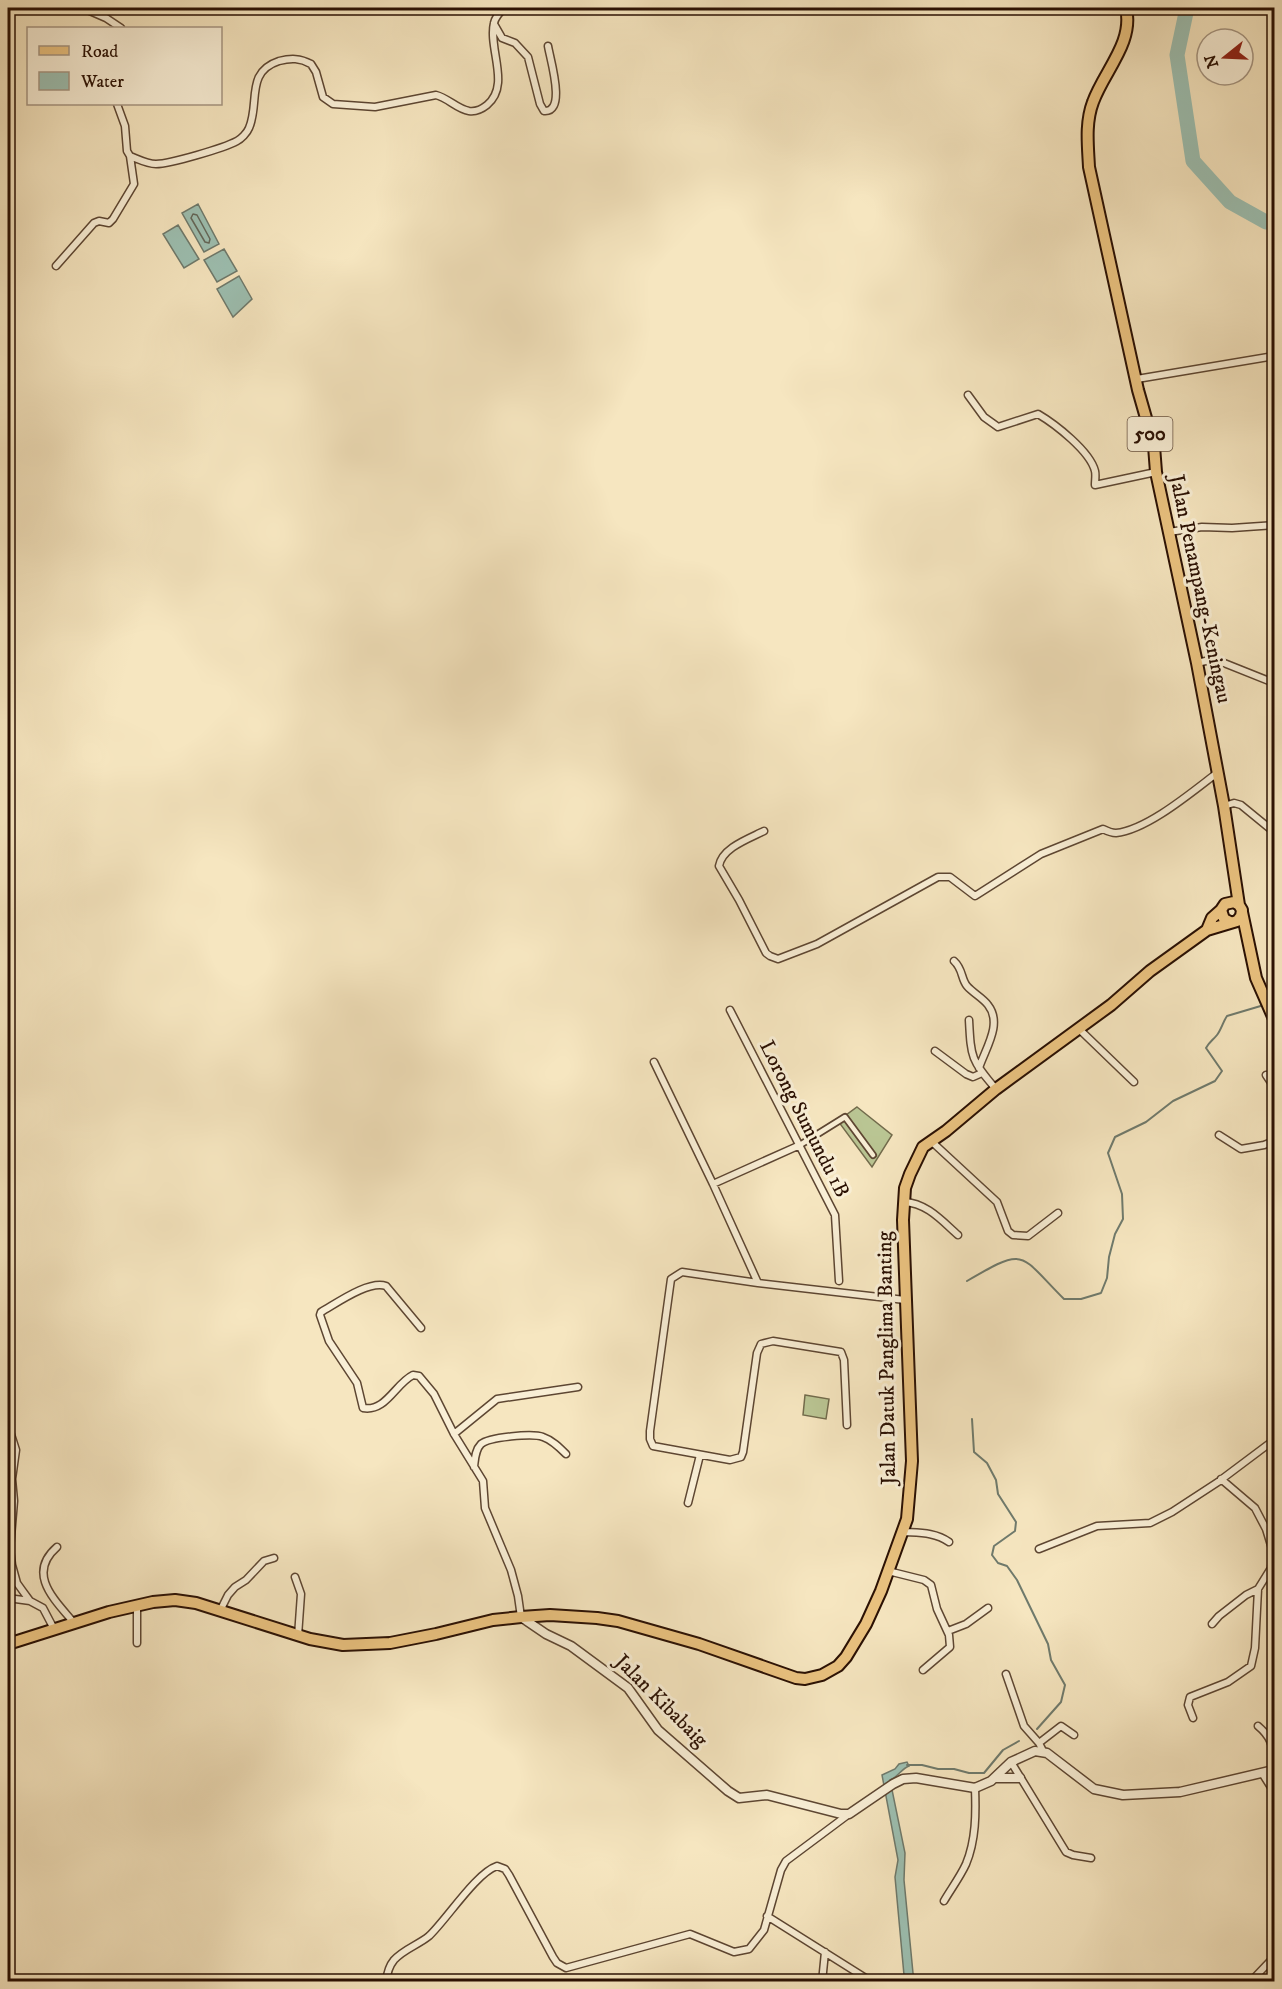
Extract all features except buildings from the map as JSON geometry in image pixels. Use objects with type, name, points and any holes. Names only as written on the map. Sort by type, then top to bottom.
[{"type":"main road","name":"Jalan Penampang-Keningau","points":[[1126,8],[1126,34],[1122,46],[1093,102],[1087,137],[1093,188],[1154,447],[1156,472],[1197,663],[1241,909],[1249,936],[1250,954],[1260,990],[1274,1018]]},
{"type":"main road","name":"Jalan Penampang-Keningau","points":[[1223,907],[1234,868]]},
{"type":"main road","points":[[1223,907],[1231,902],[1241,909],[1240,919],[1232,922]]},
{"type":"main road","name":"500","points":[[1223,907],[1224,919],[1232,922]]},
{"type":"main road","name":"Jalan Datuk Panglima Banting","points":[[1207,930],[1212,918],[1223,907]]},
{"type":"main road","name":"Jalan Penampang-Keningau","points":[[1232,922],[1250,954]]},
{"type":"main road","name":"Jalan Datuk Panglima Banting","points":[[8,1644],[137,1606],[175,1600],[196,1603],[298,1636],[343,1645],[377,1644],[436,1634],[493,1620],[572,1616],[618,1621],[699,1644],[796,1678],[813,1678],[838,1666],[866,1624],[907,1519],[912,1461],[903,1242],[904,1202],[910,1174],[923,1147],[996,1089],[1111,1005],[1150,971],[1207,930],[1232,922]]},
{"type":"street","points":[[83,8],[120,27]]},
{"type":"street","points":[[103,8],[106,18]]},
{"type":"street","points":[[130,156],[149,163],[164,163],[239,140],[249,128],[256,85],[260,75],[266,67],[286,59],[296,59],[311,64],[316,72],[323,97],[333,104],[375,107],[436,95],[443,96],[468,111],[479,110],[490,102],[496,92],[498,80],[494,23],[504,8]]},
{"type":"street","points":[[494,23],[502,38],[515,44],[528,57],[540,104],[544,111],[548,112],[552,110],[556,101],[555,80],[548,46]]},
{"type":"street","points":[[56,266],[94,223],[99,221],[109,223],[113,219],[135,182],[127,150],[125,126],[117,105]]},
{"type":"street","points":[[1137,379],[1275,356]]},
{"type":"street","points":[[968,395],[984,417],[998,427],[1038,414],[1049,421],[1074,442],[1092,464],[1095,485],[1156,472]]},
{"type":"street","points":[[1169,532],[1202,527],[1232,528],[1275,525]]},
{"type":"street","points":[[1197,663],[1214,659],[1275,683]]},
{"type":"street","points":[[764,831],[726,852],[719,866],[766,953],[778,959],[817,944],[938,876],[950,877],[975,896],[1054,848],[1103,829],[1114,833],[1135,827],[1158,816],[1217,773]]},
{"type":"street","points":[[1224,806],[1234,803],[1241,805],[1275,832]]},
{"type":"street","points":[[935,1051],[973,1077],[980,1070],[993,1034],[992,1011],[987,1003],[964,983],[960,966],[954,961]]},
{"type":"street","name":"Lorong Sumundu 1B","points":[[730,1010],[835,1215],[839,1281]]},
{"type":"street","points":[[969,1020],[972,1057],[996,1089]]},
{"type":"street","points":[[1078,1028],[1134,1082]]},
{"type":"street","points":[[654,1062],[758,1283]]},
{"type":"street","points":[[1266,1075],[1275,1087]]},
{"type":"street","points":[[713,1184],[800,1145],[845,1117],[873,1155]]},
{"type":"street","points":[[1219,1136],[1241,1149],[1275,1141]]},
{"type":"street","points":[[931,1141],[997,1202],[1008,1231],[1013,1236],[1028,1236],[1058,1213]]},
{"type":"street","points":[[904,1202],[914,1202],[926,1207],[958,1235]]},
{"type":"street","points":[[847,1425],[844,1360],[841,1352],[772,1341],[761,1344],[757,1353],[741,1456],[730,1460],[653,1446],[650,1439],[671,1279],[682,1272],[905,1300]]},
{"type":"street","points":[[421,1328],[386,1286],[381,1284],[368,1286],[321,1312],[320,1315],[329,1341],[357,1383],[363,1408],[377,1407],[413,1375],[419,1376],[434,1394],[484,1486],[485,1508],[515,1583],[520,1617]]},
{"type":"street","points":[[454,1434],[497,1399],[578,1387]]},
{"type":"street","points":[[8,1425],[15,1450],[10,1549],[12,1565],[17,1583],[30,1601]]},
{"type":"street","points":[[474,1467],[477,1450],[481,1444],[491,1439],[539,1435],[552,1441],[566,1454]]},
{"type":"street","points":[[1039,1549],[1097,1526],[1150,1523],[1172,1512],[1275,1440]]},
{"type":"street","points":[[688,1503],[700,1455]]},
{"type":"street","points":[[1193,1718],[1188,1705],[1190,1697],[1228,1682],[1251,1666],[1255,1648],[1258,1589],[1271,1568],[1273,1552],[1266,1529],[1255,1508],[1222,1478]]},
{"type":"street","points":[[903,1532],[930,1533],[949,1542]]},
{"type":"street","points":[[57,1547],[46,1561],[44,1581],[49,1593],[74,1623]]},
{"type":"street","points":[[220,1611],[235,1587],[246,1580],[264,1561],[274,1558]]},
{"type":"street","points":[[888,1571],[924,1580],[931,1585],[937,1609],[948,1632],[950,1647],[923,1670]]},
{"type":"street","points":[[294,1577],[301,1594],[298,1636]]},
{"type":"street","points":[[1212,1624],[1246,1594],[1258,1589]]},
{"type":"street","points":[[8,1598],[30,1601],[43,1608],[54,1629]]},
{"type":"street","points":[[137,1606],[137,1643]]},
{"type":"street","points":[[948,1632],[966,1624],[988,1608]]},
{"type":"street","name":"Jalan Kibabaig","points":[[520,1617],[546,1634],[571,1646],[628,1688],[658,1730],[733,1795],[744,1798],[771,1796],[849,1814]]},
{"type":"street","points":[[1006,1674],[1024,1726],[1041,1747],[1094,1789],[1123,1795],[1180,1792],[1275,1770]]},
{"type":"street","points":[[386,1982],[389,1968],[398,1956],[429,1936],[487,1871],[497,1866],[505,1869],[553,1957],[557,1963],[566,1968],[690,1934],[728,1950],[739,1952],[749,1949],[764,1930],[781,1870],[786,1861],[882,1791],[903,1779],[916,1778],[975,1788],[987,1784],[1011,1762],[1041,1747],[1060,1726],[1074,1735]]},
{"type":"street","points":[[1258,1726],[1267,1733],[1275,1760]]},
{"type":"street","points":[[1011,1762],[1066,1851],[1073,1855],[1091,1857]]},
{"type":"street","points":[[1262,1773],[1275,1792]]},
{"type":"street","points":[[995,1778],[1020,1778]]},
{"type":"street","points":[[944,1901],[971,1851],[976,1815],[975,1788]]},
{"type":"street","points":[[767,1916],[873,1982]]},
{"type":"street","points":[[822,1982],[825,1952]]},
{"type":"street","points":[[1255,1977],[1275,1956]]},
{"type":"green space","points":[[857,1107],[892,1135],[872,1167],[838,1121]]},
{"type":"green space","points":[[805,1395],[829,1399],[826,1419],[803,1415]]},
{"type":"water","points":[[198,204],[219,244],[204,252],[182,213]]},
{"type":"water","points":[[178,225],[199,259],[184,268],[163,234]]},
{"type":"water","points":[[224,249],[237,271],[217,282],[204,260]]},
{"type":"water","points":[[239,276],[252,299],[233,317],[217,289]]},
{"type":"water","points":[[907,1762],[909,1766],[890,1780],[905,1853],[904,1880],[913,1973],[916,1981],[907,1981],[904,1975],[895,1877],[898,1860],[882,1775],[895,1769],[899,1764]]},
{"type":"waterway","points":[[1187,8],[1177,55],[1193,161],[1230,202],[1266,222],[1274,222]]},
{"type":"waterway","points":[[967,1281],[1012,1259],[1029,1264],[1064,1299],[1081,1299],[1101,1293],[1107,1278],[1115,1234],[1123,1219],[1122,1194],[1108,1153],[1115,1137],[1146,1122],[1173,1101],[1215,1081],[1222,1071],[1206,1048],[1207,1046],[1218,1033],[1227,1016],[1264,1005]]},
{"type":"waterway","points":[[972,1419],[974,1452],[987,1463],[996,1480],[998,1494],[1016,1522],[1015,1531],[994,1546],[992,1555],[998,1563],[1007,1566],[1017,1580],[1048,1644],[1051,1660],[1065,1685],[1061,1702],[1037,1729]]},
{"type":"waterway","points":[[907,1765],[984,1773],[1003,1750],[1019,1741]]}]
